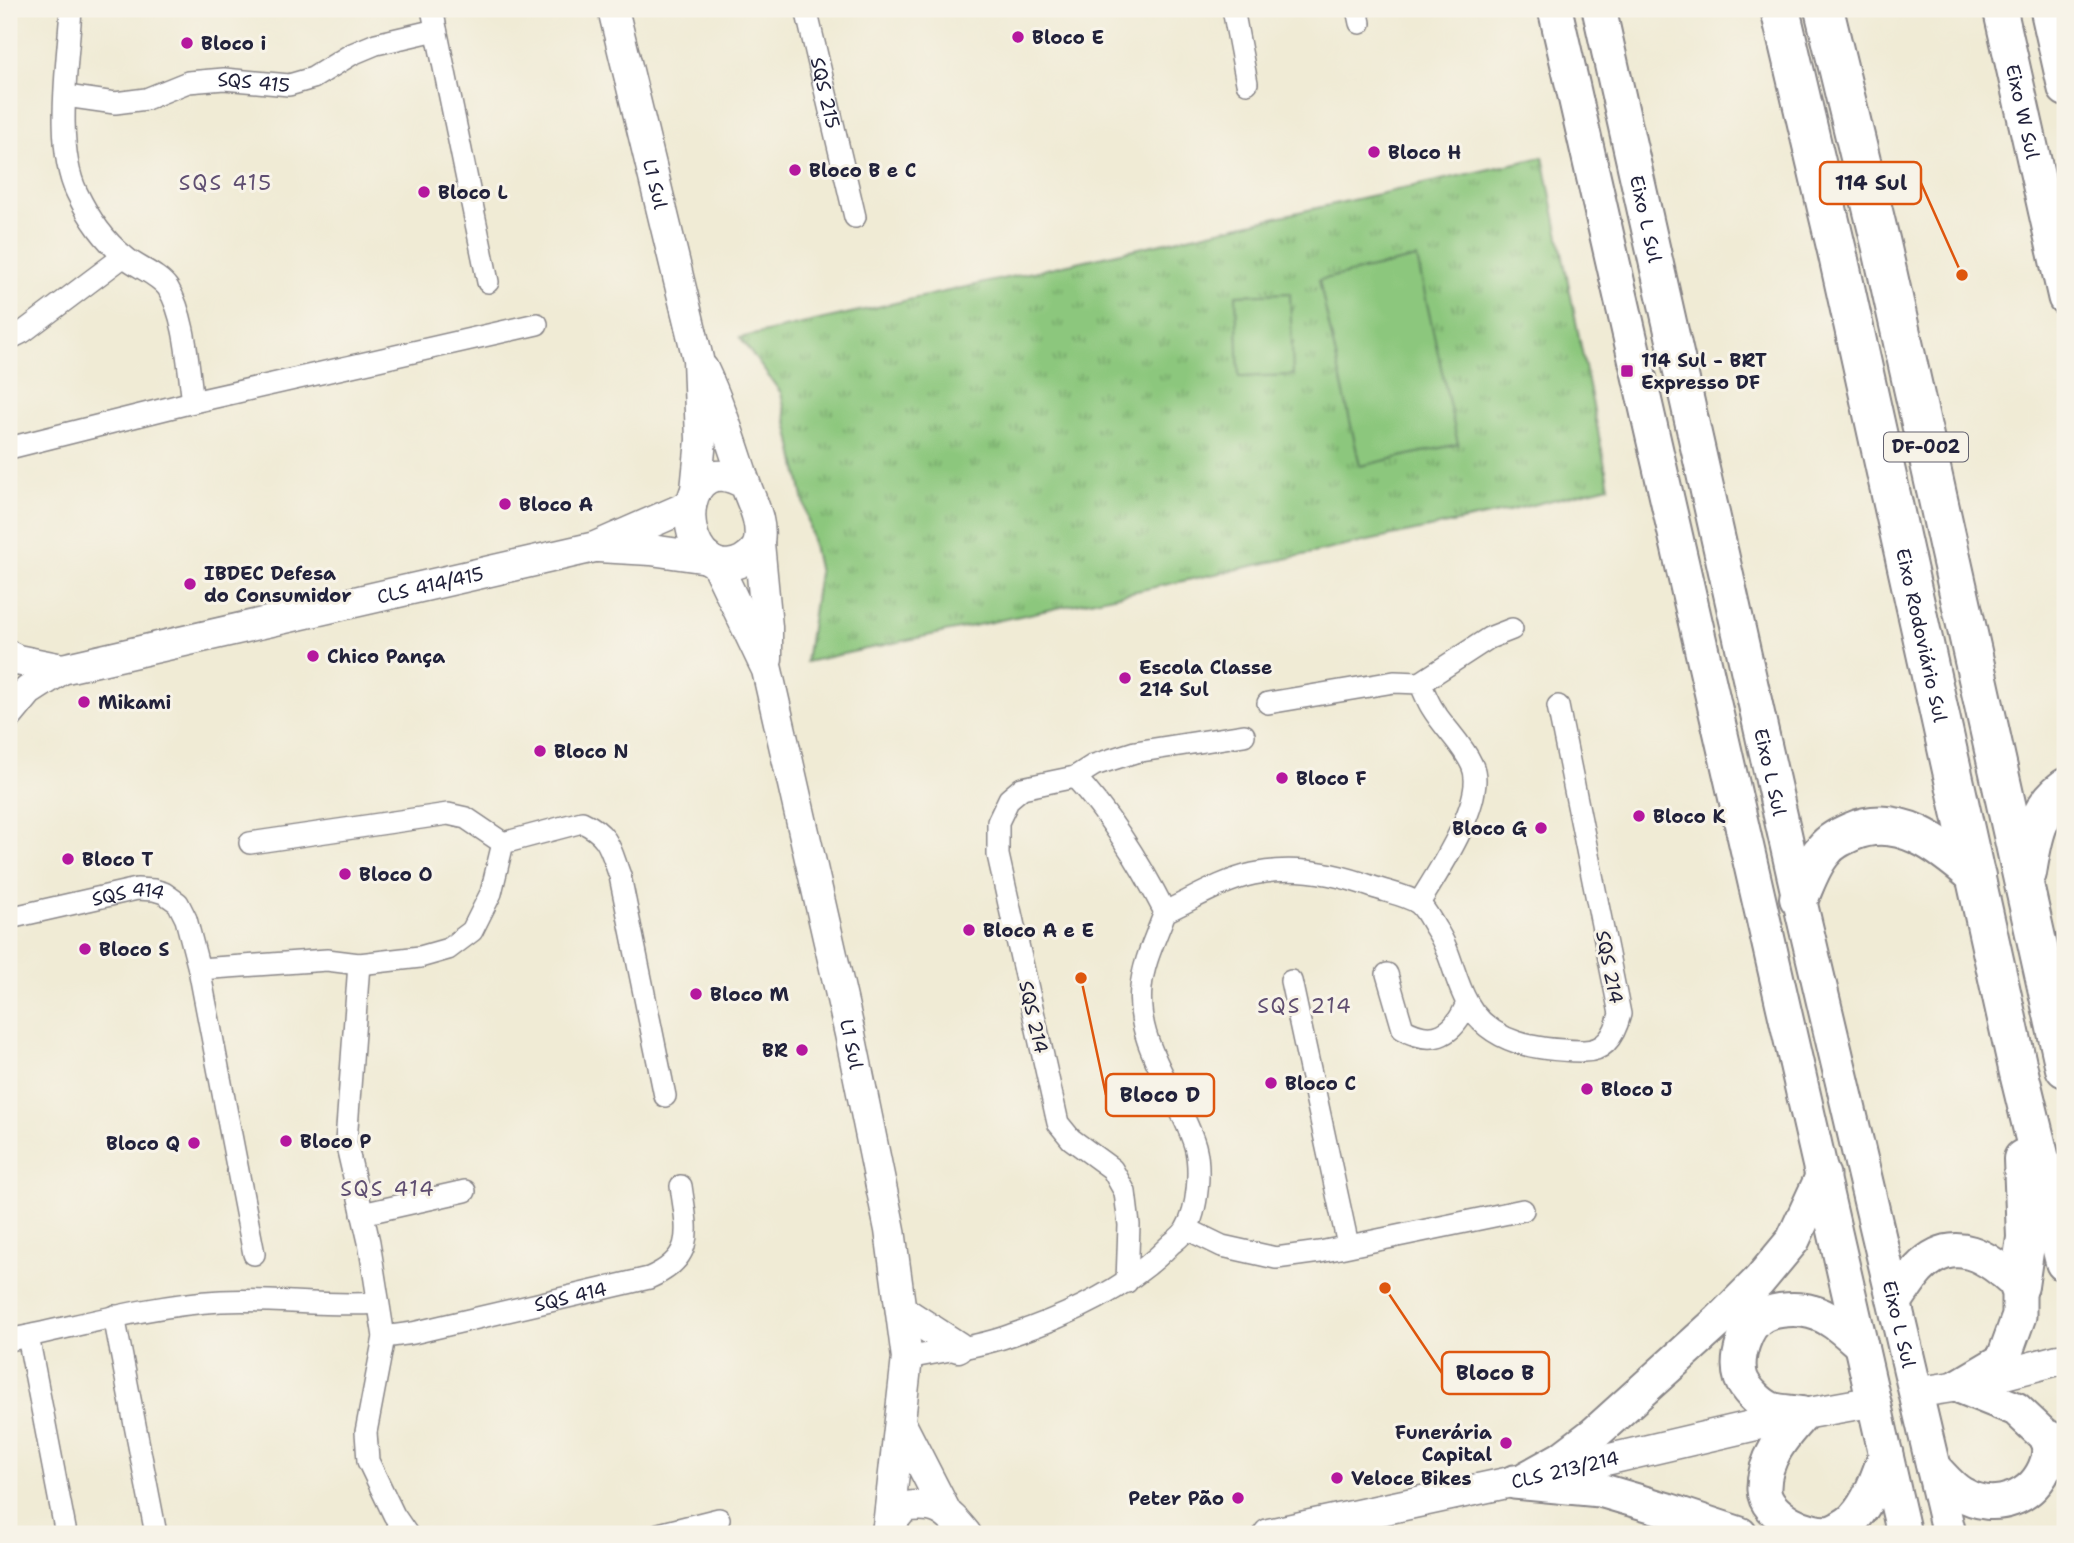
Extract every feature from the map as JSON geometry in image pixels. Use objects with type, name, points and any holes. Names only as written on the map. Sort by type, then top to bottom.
[{"type":"highway","name":"Eixo Rodoviário Sul","points":[[1780,9],[1837,251],[2019,1073],[2065,1262]]},
{"type":"highway","name":"DF-002","points":[[1824,9],[1884,258],[2065,1067]]},
{"type":"highway","points":[[2024,886],[2034,833],[2055,795],[2065,788]]},
{"type":"highway","points":[[1799,898],[1823,850],[1835,839],[1863,827],[1898,827],[1915,833],[1951,854],[1976,876]]},
{"type":"highway","points":[[2019,1073],[2026,1238],[2020,1286]]},
{"type":"main road","points":[[1555,9],[1904,1534]]},
{"type":"main road","name":"Eixo L Sul","points":[[1599,9],[1799,898],[1949,1534]]},
{"type":"main road","name":"Eixo W Sul","points":[[2000,9],[2065,298]]},
{"type":"main road","points":[[2047,9],[2065,89]]},
{"type":"main road","points":[[1519,1480],[1560,1459],[1594,1434],[1719,1321],[1759,1281],[1793,1240],[1823,1175]]},
{"type":"main road","points":[[1895,1302],[1919,1269],[1942,1254],[1964,1250],[1983,1256],[2020,1286],[2019,1316],[2003,1360],[1959,1386]]},
{"type":"main road","points":[[1803,1414],[1771,1409],[1752,1394],[1741,1377],[1740,1354],[1749,1329],[1762,1316],[1787,1310],[1812,1312],[1834,1322],[1861,1345]]},
{"type":"main road","points":[[1933,1468],[1960,1493],[1983,1503],[2002,1503],[2023,1495],[2039,1479],[2057,1449],[2016,1409],[1959,1386]]},
{"type":"main road","points":[[1803,1414],[1781,1439],[1768,1465],[1764,1492],[1775,1513],[1802,1528],[1832,1532],[1854,1518],[1872,1491],[1886,1454]]},
{"type":"main road","points":[[1519,1480],[1600,1490],[1740,1534]]},
{"type":"street","points":[[71,9],[65,150],[76,192],[98,228],[124,256],[166,286],[174,300],[181,325],[193,402]]},
{"type":"street","name":"L1 Sul","points":[[613,9],[698,359],[701,440],[693,497]]},
{"type":"street","name":"SQS 215","points":[[806,9],[855,218]]},
{"type":"street","points":[[1233,9],[1247,83]]},
{"type":"street","name":"SQS 415","points":[[66,96],[116,103],[146,99],[188,82],[224,79],[289,85],[313,78],[352,54],[434,19],[488,282]]},
{"type":"street","points":[[9,339],[23,332],[124,256]]},
{"type":"street","points":[[9,448],[193,402],[537,324]]},
{"type":"street","name":"L1 Sul","points":[[698,359],[721,405],[745,484]]},
{"type":"street","points":[[720,474],[732,476],[745,484],[754,501],[759,543],[751,555],[739,562],[729,565],[712,560],[693,537],[693,497],[708,478],[720,474]]},
{"type":"street","name":"CLS 414/415","points":[[62,669],[595,547],[693,497]]},
{"type":"street","name":"L1 Sul","points":[[759,543],[767,627],[767,670],[850,1034],[890,1230],[908,1358],[888,1530]]},
{"type":"street","name":"CLS 414/415","points":[[595,547],[651,550],[712,560]]},
{"type":"street","name":"L1 Sul","points":[[712,560],[767,670]]},
{"type":"street","points":[[1268,703],[1394,682],[1420,683],[1489,638],[1512,629]]},
{"type":"street","points":[[9,656],[62,669]]},
{"type":"street","points":[[9,714],[28,691],[62,669]]},
{"type":"street","points":[[1165,912],[1226,883],[1254,874],[1304,870],[1353,880],[1419,903],[1456,840],[1477,780],[1474,768],[1462,747],[1433,709],[1420,683]]},
{"type":"street","name":"SQS 214","points":[[1419,903],[1442,936],[1467,1003],[1488,1028],[1513,1042],[1546,1050],[1591,1051],[1606,1043],[1615,1033],[1620,1014],[1558,706]]},
{"type":"street","name":"SQS 214","points":[[1127,1282],[1129,1225],[1125,1192],[1112,1169],[1071,1139],[1058,1123],[998,855],[998,822],[1009,799],[1022,788],[1075,777],[1094,765],[1117,756],[1244,735]]},
{"type":"street","points":[[908,1358],[1009,1336],[1070,1312],[1127,1282],[1158,1258],[1186,1229],[1198,1190],[1196,1149],[1183,1114],[1143,1030],[1141,987],[1165,912],[1110,817],[1075,777]]},
{"type":"street","points":[[250,844],[448,814],[466,818],[503,844]]},
{"type":"street","points":[[503,844],[582,822],[598,830],[610,846],[620,876],[665,1096]]},
{"type":"street","points":[[199,969],[327,960],[359,964],[395,961],[448,949],[472,931],[491,893],[503,844]]},
{"type":"street","name":"SQS 414","points":[[9,918],[136,889],[154,890],[178,903],[186,919],[199,969],[254,1254]]},
{"type":"street","points":[[359,964],[346,1142],[369,1242],[384,1337],[366,1432],[368,1461],[394,1515],[407,1534]]},
{"type":"street","points":[[1387,974],[1403,1029],[1414,1035],[1430,1038],[1446,1033],[1460,1021],[1467,1003]]},
{"type":"street","points":[[1291,981],[1348,1245]]},
{"type":"street","name":"SQS 414","points":[[384,1337],[413,1333],[635,1281],[668,1269],[680,1254],[688,1234],[681,1186]]},
{"type":"street","points":[[362,1214],[465,1191]]},
{"type":"street","points":[[1186,1229],[1222,1246],[1276,1258],[1320,1252],[1523,1210]]},
{"type":"street","points":[[66,1534],[19,1338],[114,1316],[218,1301],[273,1299],[343,1305],[377,1303]]},
{"type":"street","points":[[901,1310],[958,1347]]},
{"type":"street","points":[[114,1316],[156,1534]]},
{"type":"street","points":[[1926,1391],[1959,1386],[2058,1360]]},
{"type":"street","name":"CLS 213/214","points":[[1269,1534],[1519,1480],[1803,1414],[1859,1404]]},
{"type":"street","points":[[901,1424],[938,1498],[966,1534]]},
{"type":"street","points":[[888,1530],[904,1507],[925,1504],[938,1498]]},
{"type":"street","points":[[938,1498],[979,1534]]},
{"type":"street","points":[[659,1534],[719,1519]]},
{"type":"green space","points":[[1543,157],[1609,486],[1508,511],[806,662],[819,573],[781,393],[740,338]]},
{"type":"green space","points":[[1417,258],[1458,444],[1360,466],[1319,280]]},
{"type":"green space","points":[[1290,293],[1293,375],[1239,377],[1236,295]]},
{"type":"tunnel","points":[[1859,1404],[1926,1391]]},
{"type":"place","name":"Bloco E","points":[[1018,37]]},
{"type":"place","name":"Bloco i","points":[[187,43]]},
{"type":"place","name":"Bloco H","points":[[1374,152]]},
{"type":"place","name":"Bloco B e C","points":[[795,170]]},
{"type":"place","name":"Bloco L","points":[[424,192]]},
{"type":"place","name":"114 Sul","points":[[1962,275]]},
{"type":"place","name":"114 Sul - BRT Expresso DF","points":[[1627,371]]},
{"type":"place","name":"Bloco A","points":[[505,504]]},
{"type":"place","name":"IBDEC Defesa do Consumidor","points":[[190,584]]},
{"type":"place","name":"Chico Pança","points":[[313,656]]},
{"type":"place","name":"Escola Classe 214 Sul","points":[[1125,678]]},
{"type":"place","name":"Mikami","points":[[84,702]]},
{"type":"place","name":"Bloco N","points":[[540,751]]},
{"type":"place","name":"Bloco F","points":[[1282,778]]},
{"type":"place","name":"Bloco K","points":[[1639,816]]},
{"type":"place","name":"Bloco G","points":[[1541,828]]},
{"type":"place","name":"Bloco T","points":[[68,859]]},
{"type":"place","name":"Bloco O","points":[[345,874]]},
{"type":"place","name":"Bloco A e E","points":[[969,930]]},
{"type":"place","name":"Bloco S","points":[[85,949]]},
{"type":"place","name":"Bloco D","points":[[1081,978]]},
{"type":"place","name":"Bloco M","points":[[696,994]]},
{"type":"place","name":"BR","points":[[802,1050]]},
{"type":"place","name":"Bloco C","points":[[1271,1083]]},
{"type":"place","name":"Bloco J","points":[[1587,1089]]},
{"type":"place","name":"Bloco P","points":[[286,1141]]},
{"type":"place","name":"Bloco Q","points":[[194,1143]]},
{"type":"place","name":"Bloco B","points":[[1385,1288]]},
{"type":"place","name":"Funerária Capital","points":[[1506,1443]]},
{"type":"place","name":"Veloce Bikes","points":[[1337,1478]]},
{"type":"place","name":"Peter Pão","points":[[1238,1498]]},
{"type":"district","name":"SQS 415","points":[[226,183]]},
{"type":"district","name":"SQS 214","points":[[1305,1006]]},
{"type":"district","name":"SQS 414","points":[[388,1189]]}]
